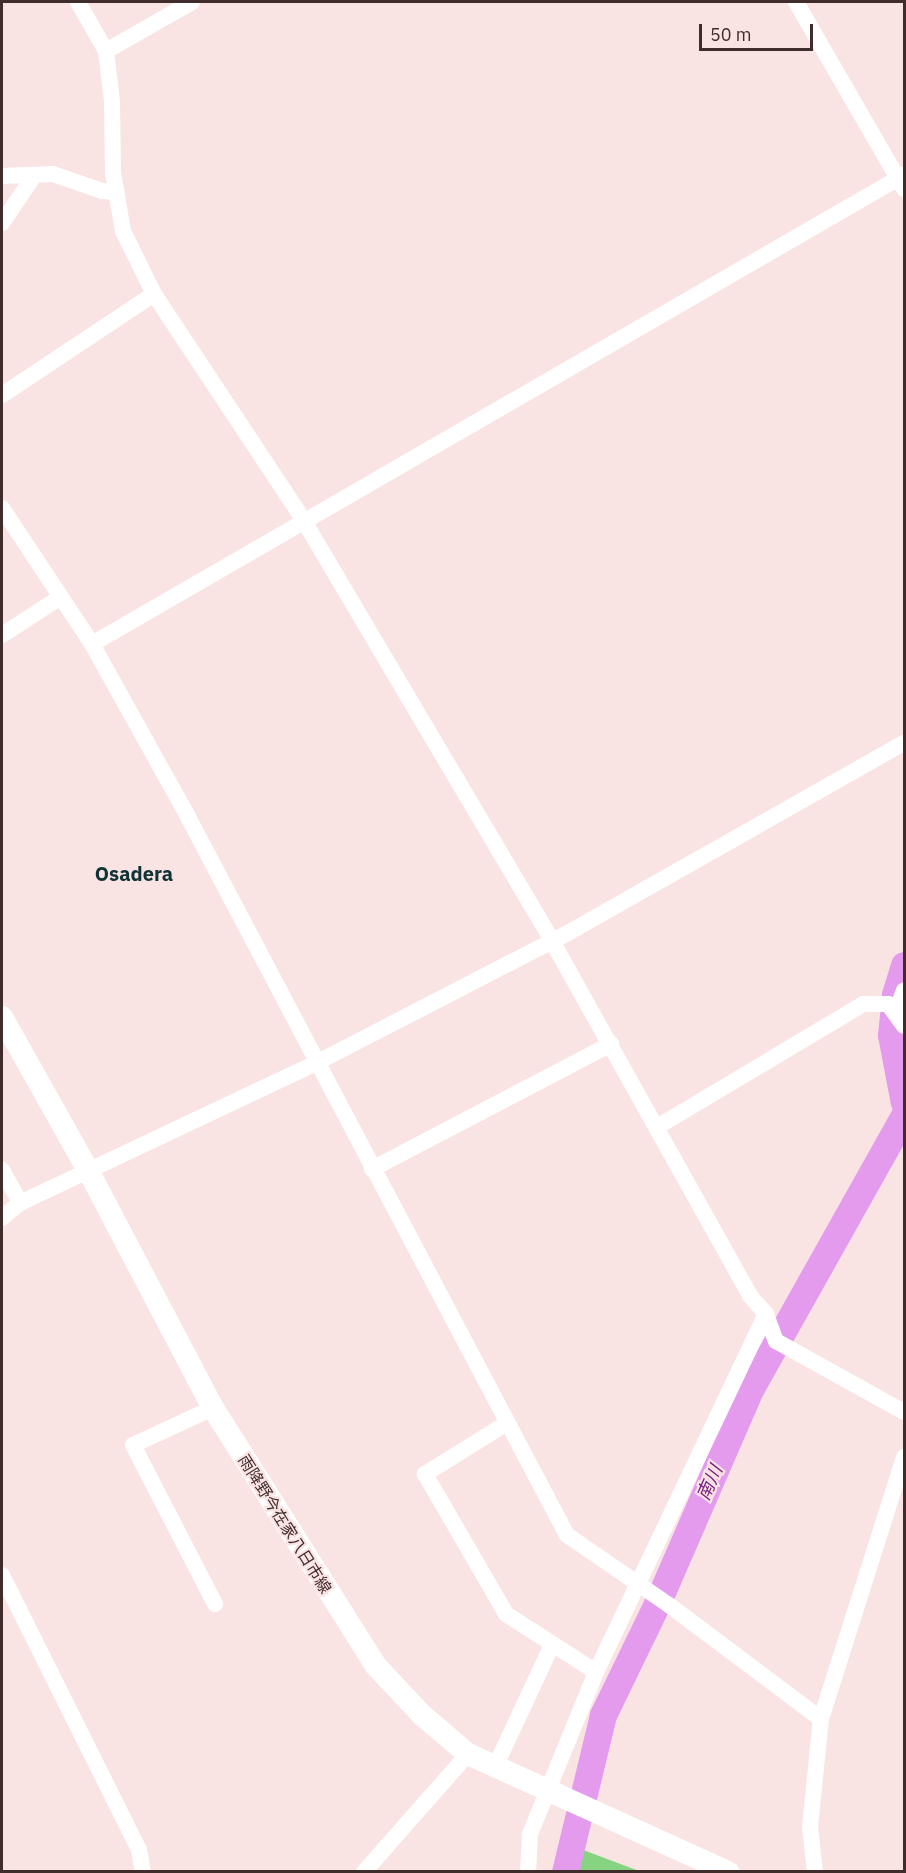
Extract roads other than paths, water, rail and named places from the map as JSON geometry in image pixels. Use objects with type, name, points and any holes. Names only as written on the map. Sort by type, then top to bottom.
[{"type":"main road","name":"雨降野今在家八日市線","points":[[2,1017],[88,1170],[213,1408],[376,1666],[422,1715],[468,1754],[496,1765],[548,1794],[728,1872]]},
{"type":"street","points":[[78,2],[106,51],[117,192],[123,231],[154,294],[304,521],[552,940],[750,1296],[766,1314],[776,1341],[904,1412]]},
{"type":"street","points":[[106,51],[192,2]]},
{"type":"street","points":[[92,644],[902,181],[796,2]]},
{"type":"street","points":[[2,176],[33,177],[53,174],[102,191],[117,192]]},
{"type":"street","points":[[2,223],[33,177]]},
{"type":"street","points":[[2,395],[154,294]]},
{"type":"street","points":[[2,508],[92,644],[187,815],[567,1535],[669,1605],[821,1719]]},
{"type":"street","points":[[2,635],[61,597]]},
{"type":"street","points":[[2,1218],[20,1203],[316,1063],[552,940],[904,743]]},
{"type":"street","points":[[901,1019],[904,990]]},
{"type":"street","points":[[657,1127],[863,1004],[888,1004],[901,1019]]},
{"type":"street","points":[[372,1169],[610,1044]]},
{"type":"street","points":[[2,1170],[20,1203]]},
{"type":"street","points":[[528,1872],[531,1834],[596,1672],[766,1314]]},
{"type":"street","points":[[213,1408],[133,1445],[215,1604]]},
{"type":"street","points":[[507,1423],[425,1474],[506,1614],[596,1672]]},
{"type":"street","points":[[815,1872],[810,1827],[821,1719],[904,1457]]},
{"type":"street","points":[[2,1575],[139,1850],[143,1872]]},
{"type":"street","points":[[496,1765],[552,1645]]},
{"type":"street","points":[[364,1872],[468,1754]]},
{"type":"waterway","name":"南川","points":[[904,965],[895,995],[891,1035],[904,1103]]},
{"type":"waterway","name":"南川","points":[[565,1872],[603,1715],[656,1606],[751,1388],[904,1115]]},
{"type":"district","name":"Osadera","points":[[134,873]]}]
